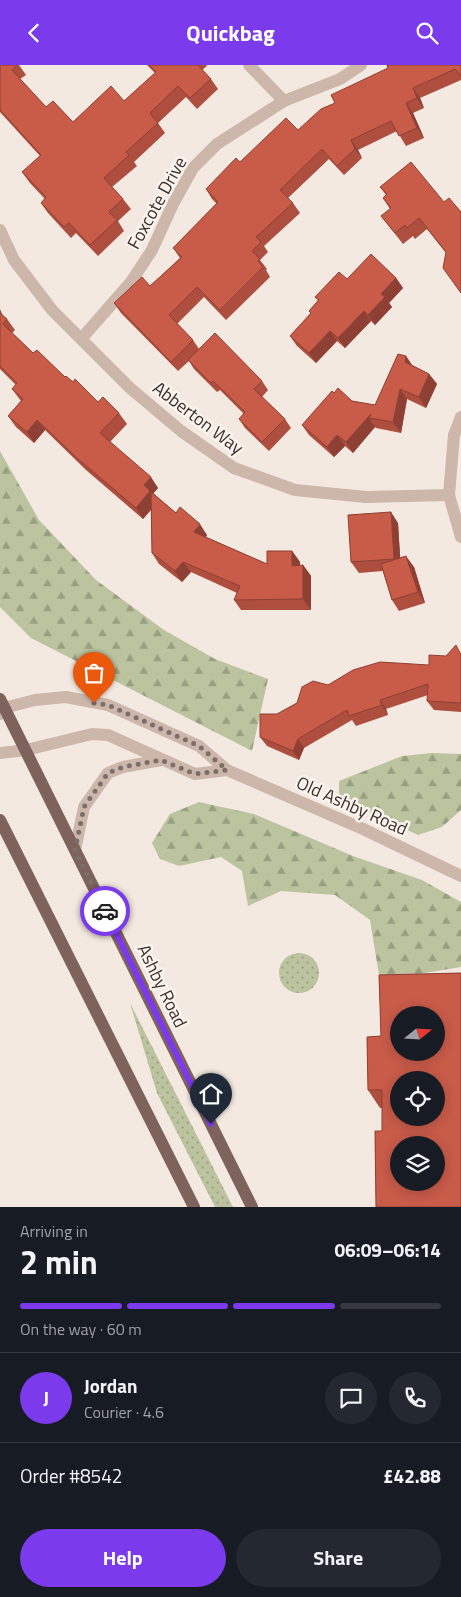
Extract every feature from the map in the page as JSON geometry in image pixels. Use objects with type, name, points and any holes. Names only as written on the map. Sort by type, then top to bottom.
[{"type":"main road","name":"Ashby Road","points":[[2,707],[26,751],[252,1207]]},
{"type":"main road","points":[[0,820],[194,1207]]},
{"type":"street","points":[[249,65],[284,101]]},
{"type":"street","name":"Foxcote Drive","points":[[82,337],[132,283],[152,250],[173,204],[193,168],[217,144],[284,101],[340,79],[361,65]]},
{"type":"street","name":"Abberton Way","points":[[0,231],[14,260],[52,310],[82,337],[130,388],[181,431],[234,468],[295,490],[366,497],[449,495]]},
{"type":"street","points":[[461,417],[454,435],[449,495],[461,537]]},
{"type":"street","name":"Old Ashby Road","points":[[2,707],[35,700],[66,697],[108,705],[199,746],[227,770],[363,829],[461,876]]},
{"type":"street","points":[[0,753],[26,751],[92,733],[108,735],[195,774],[227,770]]},
{"type":"street","points":[[75,850],[84,807],[108,773],[123,767],[161,760]]},
{"type":"green space","points":[[0,451],[39,520],[96,580],[164,630],[215,659],[268,679],[252,751],[31,638],[0,607]]},
{"type":"green space","points":[[432,753],[461,754],[461,810],[442,827],[418,835],[339,798],[339,781],[402,756]]},
{"type":"green space","points":[[199,802],[254,814],[353,856],[422,880],[461,902],[461,967],[419,974],[392,987],[380,981],[370,920],[335,895],[281,891],[248,906],[242,871],[221,857],[179,866],[160,859],[152,843],[170,814]]},
{"type":"green space","points":[[299,953],[313,959],[319,973],[313,987],[299,993],[285,987],[279,973],[285,959]]},
{"type":"green space","points":[[130,1003],[233,1207],[215,1207],[157,1093]]},
{"type":"building","points":[[0,65],[17,65],[12,70],[46,107],[53,101],[73,122],[111,86],[124,101],[156,72],[149,65],[198,65],[211,79],[190,98],[178,86],[150,113],[158,123],[126,152],[129,155],[104,178],[123,199],[109,212],[117,220],[90,245],[69,223],[64,227],[41,203],[46,197],[22,172],[41,155],[0,110]]},
{"type":"building","points":[[387,65],[461,65],[461,76],[455,69],[413,88],[417,98],[406,103],[417,128],[399,136],[391,121],[351,140],[355,149],[337,166],[322,149],[280,190],[293,203],[256,237],[261,242],[252,251],[260,259],[258,261],[263,267],[220,310],[197,287],[169,315],[193,340],[171,362],[114,303],[142,277],[150,286],[182,257],[173,248],[218,202],[206,189],[236,158],[240,162],[286,118],[298,130],[321,109],[335,103],[331,95],[388,68]]},
{"type":"building","points":[[411,162],[444,202],[449,198],[461,212],[461,293],[443,268],[446,252],[419,218],[407,228],[405,225],[395,233],[381,216],[391,208],[383,198],[387,194],[380,187]]},
{"type":"building","points":[[371,254],[396,278],[381,294],[385,297],[368,315],[364,311],[338,338],[330,331],[309,353],[290,336],[311,313],[309,311],[319,300],[315,297],[339,272],[347,279]]},
{"type":"building","points":[[0,313],[7,319],[3,324],[33,353],[37,350],[65,377],[73,382],[75,379],[98,402],[103,397],[119,413],[100,433],[151,477],[144,485],[150,491],[136,508],[78,459],[37,420],[27,432],[8,416],[23,399],[12,389],[17,383],[0,366]]},
{"type":"building","points":[[215,333],[262,381],[254,389],[285,419],[262,442],[239,419],[245,412],[188,360]]},
{"type":"building","points":[[398,354],[406,356],[405,362],[429,374],[419,397],[400,389],[393,422],[369,418],[371,414],[346,442],[337,435],[327,447],[302,425],[332,391],[334,393],[338,388],[352,401],[375,405]]},
{"type":"building","points":[[151,492],[176,513],[180,507],[200,524],[194,532],[267,564],[267,551],[292,551],[292,566],[303,565],[303,599],[234,600],[240,586],[183,562],[175,571],[152,553]]},
{"type":"building","points":[[391,512],[394,559],[351,562],[348,515]]},
{"type":"building","points":[[406,556],[418,592],[392,600],[381,564]]},
{"type":"building","points":[[456,645],[461,655],[461,703],[427,701],[428,684],[380,700],[382,705],[349,716],[347,710],[298,739],[293,751],[260,737],[260,714],[277,714],[297,703],[302,687],[313,681],[328,685],[353,670],[380,662],[429,665],[429,655],[446,656]]},
{"type":"building","points":[[461,973],[461,1207],[376,1207],[375,1131],[382,1131],[382,1090],[368,1090],[367,1037],[381,1036],[379,975]]},
{"type":"way so far","points":[[94,703],[108,705],[199,746],[227,770],[195,774],[161,760],[123,767],[108,773],[84,807],[75,850],[105,911]]},
{"type":"route","points":[[105,911],[211,1124]]}]
